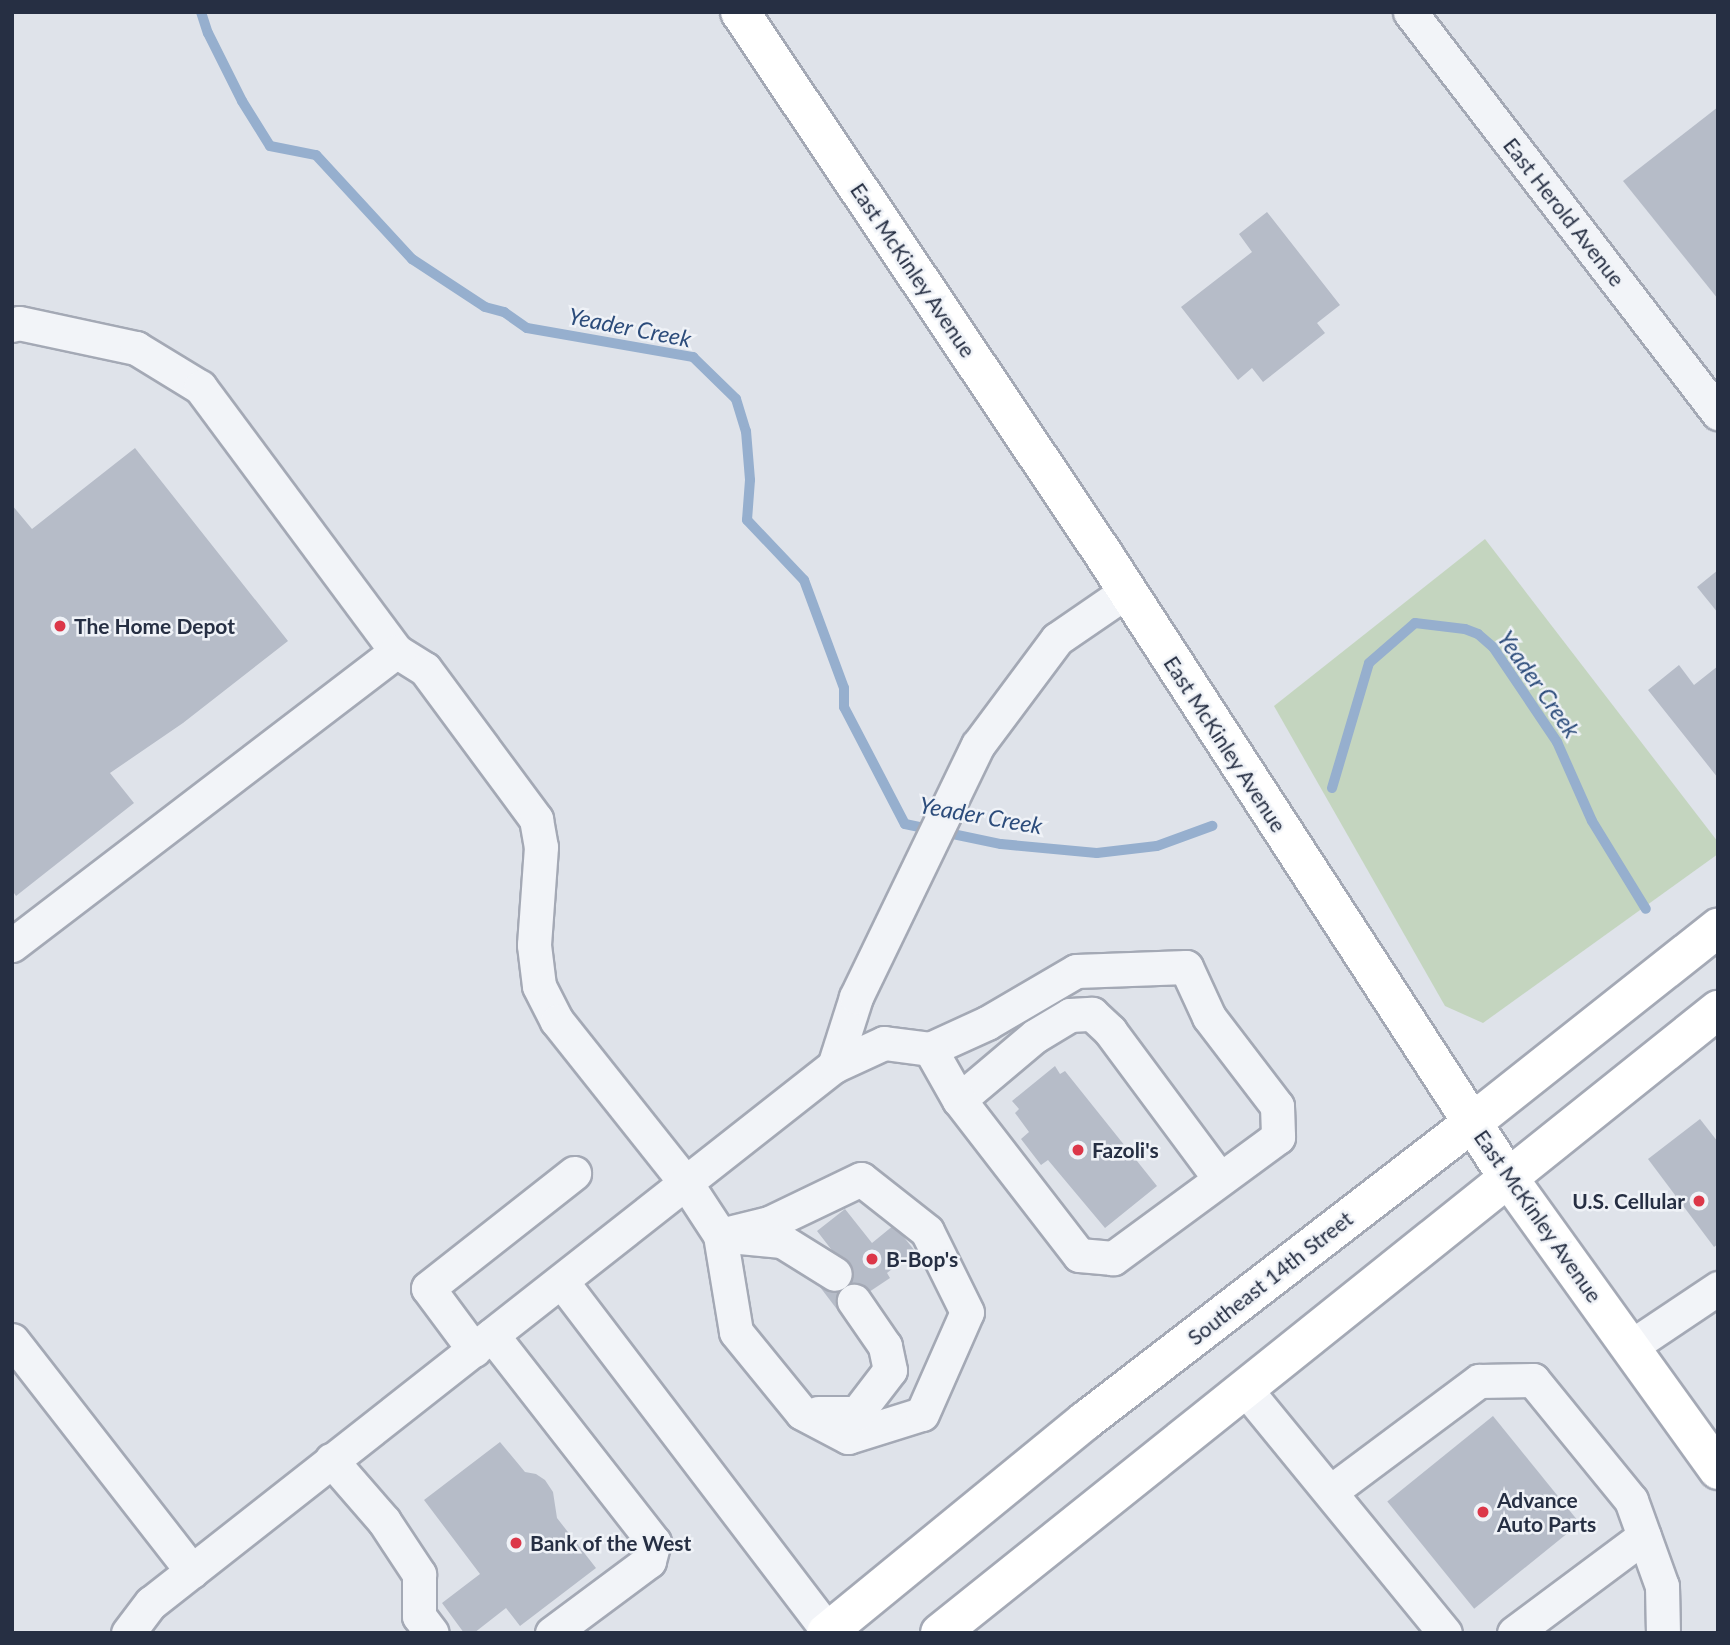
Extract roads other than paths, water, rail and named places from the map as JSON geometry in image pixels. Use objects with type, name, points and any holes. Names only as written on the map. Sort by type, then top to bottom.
[{"type":"main road","name":"East McKinley Avenue","points":[[740,12],[1127,591],[1507,1176],[1718,1470]]},
{"type":"main road","name":"Southeast 14th Street","points":[[828,1632],[1084,1421],[1473,1122],[1718,928]]},
{"type":"main road","points":[[940,1633],[1246,1390],[1507,1176],[1718,1010]]},
{"type":"street","name":"East Herold Avenue","points":[[1409,12],[1718,412]]},
{"type":"street","points":[[12,325],[19,323],[135,348],[200,387],[396,651],[425,669],[536,819],[541,847],[534,945],[538,986],[557,1021],[686,1183],[720,1235],[736,1332],[802,1413],[848,1437],[922,1413],[967,1312],[927,1231],[861,1179],[769,1223],[720,1235]]},
{"type":"street","points":[[834,1066],[856,997],[978,745],[1057,639],[1127,591]]},
{"type":"street","points":[[12,945],[396,651]]},
{"type":"street","points":[[128,1633],[150,1603],[834,1066],[884,1043],[930,1049],[987,1023],[1076,971],[1185,967],[1209,1017],[1278,1106],[1278,1137],[1112,1258],[1079,1255],[958,1100],[930,1049]]},
{"type":"street","points":[[958,1100],[1035,1035],[1069,1015],[1092,1014],[1110,1031],[1220,1179]]},
{"type":"street","points":[[552,1633],[649,1561],[654,1542],[483,1343],[428,1288],[574,1173]]},
{"type":"street","points":[[720,1235],[782,1241],[845,1288],[886,1346],[890,1370],[858,1413],[802,1413]]},
{"type":"street","points":[[562,1282],[828,1632]]},
{"type":"street","points":[[1630,1348],[1718,1288]]},
{"type":"street","points":[[12,1340],[192,1571]]},
{"type":"street","points":[[1330,1492],[1479,1381],[1533,1380],[1631,1500],[1662,1587],[1663,1633]]},
{"type":"street","points":[[1246,1390],[1445,1633]]},
{"type":"street","points":[[331,1460],[384,1521],[419,1574],[419,1616],[432,1633]]},
{"type":"street","points":[[1514,1633],[1644,1536]]},
{"type":"waterway","name":"Yeader Creek","points":[[201,12],[208,33],[242,101],[270,146],[316,155],[412,259],[485,307],[504,312],[527,328],[693,357],[736,399],[746,431],[750,480],[747,520],[804,580],[844,688],[844,707],[905,824],[1001,844],[1097,853],[1157,846],[1212,826]]},
{"type":"waterway","name":"Yeader Creek","points":[[1332,788],[1369,663],[1415,623],[1465,629],[1478,634],[1493,647],[1557,742],[1592,821],[1646,909]]},
{"type":"place","name":"The Home Depot","points":[[60,626]]},
{"type":"place","name":"Fazoli's","points":[[1078,1150]]},
{"type":"place","name":"U.S. Cellular","points":[[1699,1201]]},
{"type":"place","name":"B-Bop's","points":[[872,1259]]},
{"type":"place","name":"Advance Auto Parts","points":[[1483,1512]]},
{"type":"place","name":"Bank of the West","points":[[516,1543]]}]
